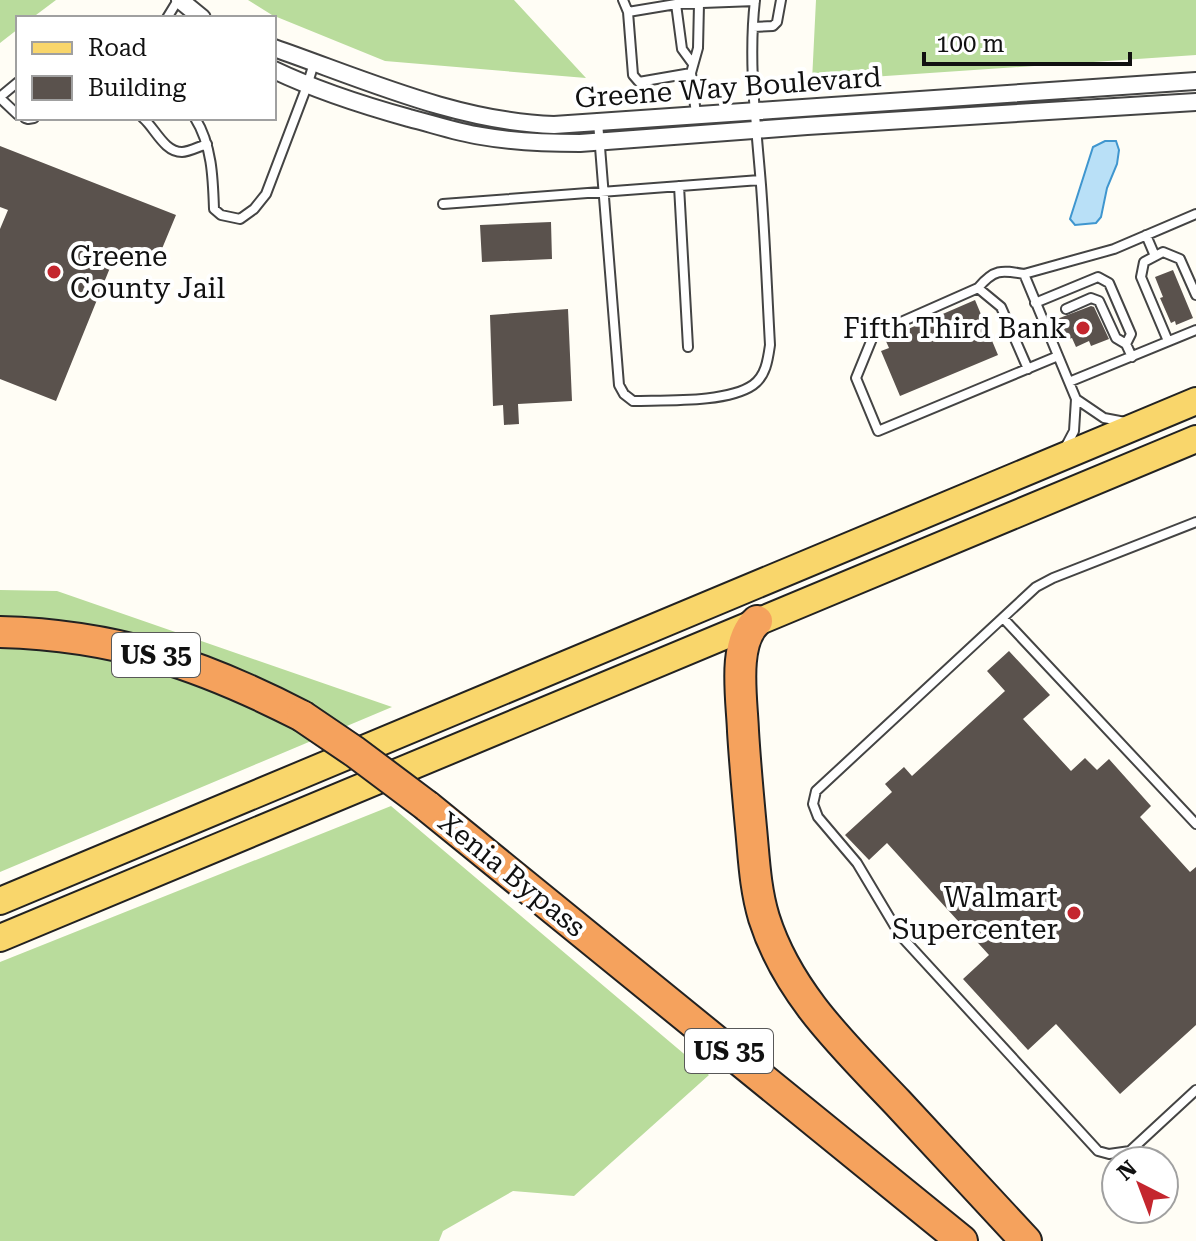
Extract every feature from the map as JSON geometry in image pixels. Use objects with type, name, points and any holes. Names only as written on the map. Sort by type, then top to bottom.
[{"type":"highway","points":[[757,621],[746,635],[742,650],[744,742],[757,891],[777,951],[798,990],[829,1031],[1026,1241]]},
{"type":"highway","name":"Xenia Bypass","points":[[0,632],[81,638],[151,653],[230,681],[302,716],[427,806],[962,1241]]},
{"type":"main road","points":[[0,901],[1196,401]]},
{"type":"main road","points":[[0,938],[1196,439]]},
{"type":"street","points":[[181,6],[198,16]]},
{"type":"street","name":"Greene Way Boulevard","points":[[276,49],[435,104],[485,118],[525,124],[554,125],[1196,81]]},
{"type":"street","name":"Greene Way Boulevard","points":[[276,71],[363,106],[480,136],[550,143],[1196,102]]},
{"type":"lane","points":[[623,0],[628,12],[633,75],[639,82],[692,69]]},
{"type":"lane","points":[[753,27],[773,26],[777,22],[781,0]]},
{"type":"lane","points":[[598,122],[619,385],[624,394],[633,401],[725,397],[754,384],[767,365],[770,345],[755,111],[755,1],[676,4],[628,12]]},
{"type":"lane","points":[[676,4],[682,49],[692,69]]},
{"type":"lane","points":[[696,134],[692,69],[698,48],[699,4]]},
{"type":"lane","points":[[196,120],[207,144],[213,175],[214,209],[221,215],[240,219],[254,209],[266,194],[314,62]]},
{"type":"lane","points":[[16,84],[0,98],[16,113]]},
{"type":"lane","points":[[145,120],[169,147],[181,152],[207,144]]},
{"type":"lane","points":[[443,204],[760,180]]},
{"type":"lane","points":[[679,186],[688,347]]},
{"type":"lane","points":[[1058,356],[878,431],[856,378],[874,334],[978,288],[990,274],[1006,271],[1024,274],[1114,249],[1196,214]]},
{"type":"lane","points":[[1146,235],[1155,256]]},
{"type":"lane","points":[[1168,341],[1141,277],[1144,262],[1163,252],[1180,259],[1196,295]]},
{"type":"lane","points":[[1024,274],[1076,399],[1074,431],[1050,461]]},
{"type":"lane","points":[[1035,303],[1098,277],[1109,283],[1131,334],[1126,344]]},
{"type":"lane","points":[[978,288],[1001,307],[1028,369]]},
{"type":"lane","points":[[1066,309],[1091,298],[1099,301],[1116,338],[1126,344],[1132,357]]},
{"type":"lane","points":[[1042,319],[1054,314]]},
{"type":"lane","points":[[1069,382],[1196,330]]},
{"type":"lane","points":[[1076,399],[1104,418],[1137,425]]},
{"type":"lane","points":[[1196,522],[1036,587],[816,791],[813,804],[828,831],[857,863],[900,935],[1098,1151],[1109,1154],[1130,1151],[1196,1090]]},
{"type":"lane","points":[[1003,618],[1196,824]]},
{"type":"green space","points":[[0,0],[56,0],[35,16],[16,16],[16,31],[0,43]]},
{"type":"green space","points":[[248,0],[514,0],[586,78],[385,61],[272,15]]},
{"type":"green space","points":[[816,0],[1196,0],[1196,55],[812,81]]},
{"type":"green space","points":[[0,590],[57,591],[392,707],[0,872]]},
{"type":"green space","points":[[391,806],[709,1075],[574,1196],[513,1191],[443,1231],[439,1241],[0,1241],[0,962]]},
{"type":"water","points":[[1105,141],[1116,141],[1119,150],[1101,217],[1096,223],[1075,225],[1070,219],[1093,147]]},
{"type":"building","name":"Greene County Jail","points":[[0,146],[176,215],[154,268],[116,253],[56,401],[0,379],[0,229],[8,210],[0,207]]},
{"type":"building","points":[[551,222],[552,259],[482,262],[480,225]]},
{"type":"building","points":[[1173,270],[1193,318],[1176,325],[1175,321],[1171,323],[1160,298],[1163,297],[1155,277]]},
{"type":"building","points":[[975,300],[998,355],[900,396],[881,351],[889,348],[885,339]]},
{"type":"building","name":"Fifth Third Bank","points":[[1091,306],[1109,339],[1091,346],[1089,341],[1076,347],[1072,338],[1066,340],[1057,319]]},
{"type":"building","points":[[568,309],[572,401],[518,404],[519,424],[504,425],[503,405],[493,406],[490,315]]},
{"type":"building","name":"Walmart Supercenter","points":[[1009,651],[1050,695],[1023,719],[1071,771],[1085,758],[1097,770],[1109,759],[1151,806],[1140,817],[1190,872],[1196,867],[1196,1025],[1120,1094],[1056,1024],[1028,1050],[963,979],[989,955],[887,843],[869,860],[845,835],[892,792],[885,784],[904,767],[912,776],[1005,691],[987,671]]},
{"type":"place","name":"Greene County Jail","points":[[54,272]]},
{"type":"place","name":"Fifth Third Bank","points":[[1083,328]]},
{"type":"place","name":"Walmart Supercenter","points":[[1074,913]]}]
